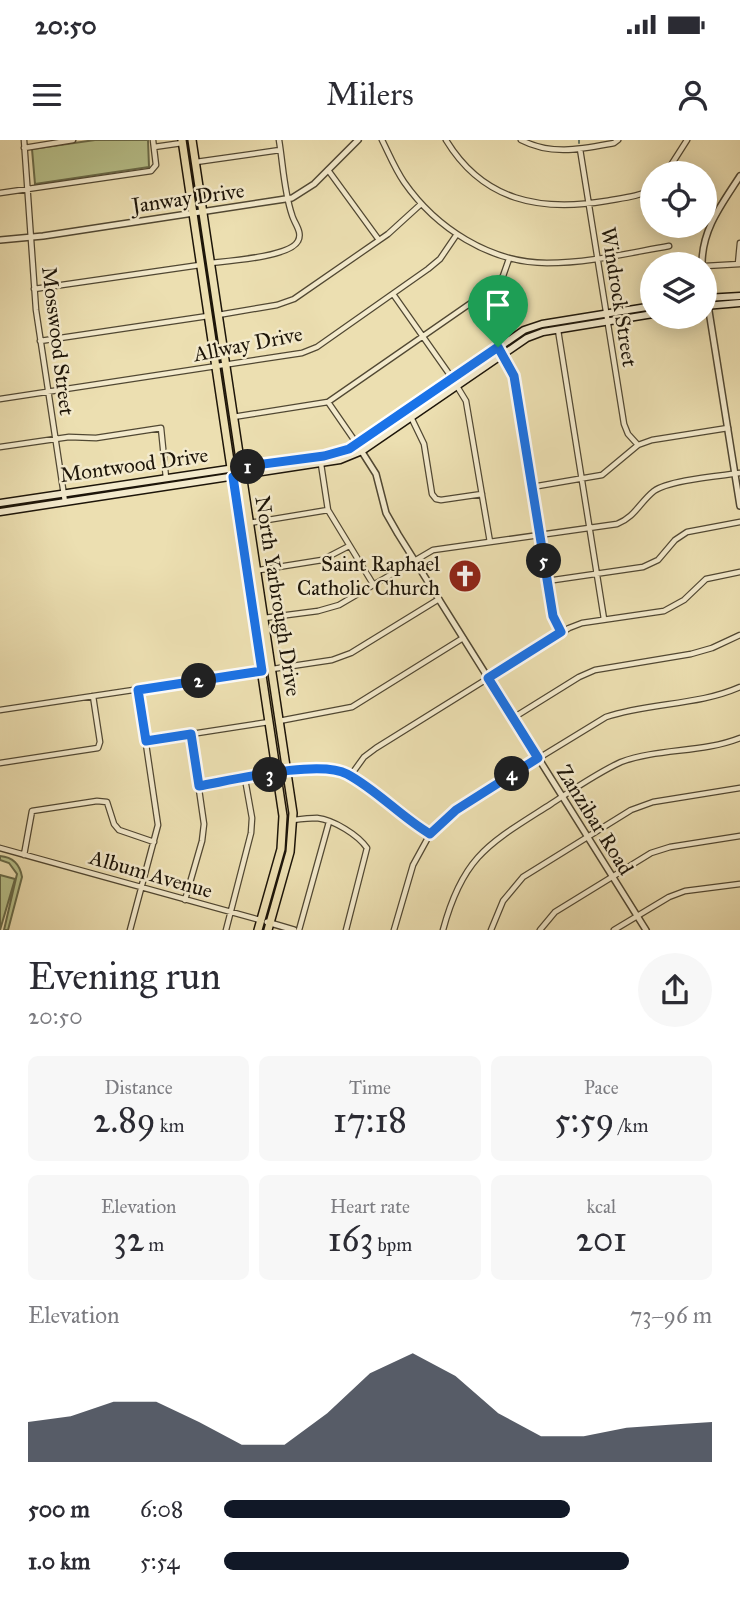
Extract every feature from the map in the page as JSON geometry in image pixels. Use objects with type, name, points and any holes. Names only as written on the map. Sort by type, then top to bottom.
[{"type":"main road","name":"North Yarbrough Drive","points":[[192,140],[293,820],[290,852],[269,926]]},
{"type":"main road","name":"North Yarbrough Drive","points":[[182,141],[283,816],[282,838],[258,930]]},
{"type":"main road","points":[[717,300],[740,296]]},
{"type":"main road","points":[[717,302],[740,303]]},
{"type":"main road","name":"Montwood Drive","points":[[0,512],[336,453],[357,444],[514,335],[532,327],[640,308]]},
{"type":"main road","name":"Montwood Drive","points":[[242,471],[321,464],[362,452],[527,338],[640,316]]},
{"type":"main road","name":"Montwood Drive","points":[[0,503],[166,478],[233,473]]},
{"type":"street","name":"Mosswood Street","points":[[23,140],[40,341],[65,502]]},
{"type":"street","points":[[24,148],[73,140]]},
{"type":"street","points":[[0,194],[151,171],[156,165],[152,140]]},
{"type":"street","points":[[210,263],[275,254],[295,245],[300,234],[291,212],[279,140]]},
{"type":"street","name":"Janway Drive","points":[[0,240],[289,198],[307,190],[358,140]]},
{"type":"street","points":[[382,140],[402,180],[421,204],[457,234],[509,259],[547,263],[669,246]]},
{"type":"street","points":[[446,140],[469,169],[505,194],[546,205],[589,204],[640,194]]},
{"type":"street","points":[[522,140],[545,149],[580,149],[618,140]]},
{"type":"street","points":[[674,161],[687,140]]},
{"type":"street","points":[[154,147],[182,141]]},
{"type":"street","name":"Windrock Street","points":[[580,149],[624,424],[638,445]]},
{"type":"street","points":[[195,162],[280,150]]},
{"type":"street","points":[[328,170],[379,240]]},
{"type":"street","points":[[704,252],[709,225],[740,176]]},
{"type":"street","points":[[218,314],[289,302],[379,240],[421,204]]},
{"type":"street","name":"Allway Drive","points":[[0,399],[217,368],[296,355],[310,350],[440,259],[457,234]]},
{"type":"street","points":[[717,265],[739,264],[740,243]]},
{"type":"street","points":[[233,417],[328,402],[494,287],[503,276],[509,259]]},
{"type":"street","points":[[34,289],[201,264]]},
{"type":"street","points":[[393,294],[457,385],[469,412],[490,542]]},
{"type":"street","points":[[40,341],[208,316]]},
{"type":"street","points":[[711,329],[737,474],[740,506]]},
{"type":"street","points":[[558,330],[604,620]]},
{"type":"street","points":[[498,347],[514,376],[553,616],[561,632]]},
{"type":"street","name":"Zanzibar Road","points":[[328,402],[376,474],[386,513],[414,560],[646,930]]},
{"type":"street","points":[[411,417],[422,436],[432,494],[435,498],[441,500],[482,494]]},
{"type":"street","points":[[0,447],[55,439],[96,438],[161,428],[166,478]]},
{"type":"street","points":[[532,487],[608,472],[638,445],[728,428]]},
{"type":"street","points":[[321,464],[328,510],[373,584]]},
{"type":"street","points":[[264,618],[330,607],[351,599],[433,550],[624,521],[635,514],[654,491],[664,486],[737,474]]},
{"type":"street","points":[[249,523],[328,510]]},
{"type":"street","points":[[547,581],[648,566],[687,532],[740,522]]},
{"type":"street","points":[[247,572],[322,560],[349,547]]},
{"type":"street","points":[[351,775],[364,757],[376,748],[561,632],[575,625],[671,608],[684,600],[706,579],[740,572]]},
{"type":"street","points":[[0,710],[325,661],[347,655],[439,599]]},
{"type":"street","points":[[513,718],[579,677],[596,670],[691,654],[740,635]]},
{"type":"street","points":[[279,721],[352,707],[463,638]]},
{"type":"street","points":[[394,930],[413,865],[430,834],[456,810],[606,717],[710,698],[740,687]]},
{"type":"street","points":[[130,930],[158,819],[138,690]]},
{"type":"street","points":[[0,762],[98,748],[100,742],[93,696]]},
{"type":"street","points":[[146,741],[270,722]]},
{"type":"street","points":[[185,900],[203,833],[204,816],[191,734]]},
{"type":"street","points":[[443,930],[457,888],[476,858],[502,835],[627,760],[709,747],[740,738]]},
{"type":"street","points":[[199,786],[326,768],[351,775],[430,834]]},
{"type":"street","points":[[226,930],[251,833],[252,818],[246,779]]},
{"type":"street","points":[[491,930],[499,907],[513,886],[643,804],[740,788]]},
{"type":"street","points":[[24,855],[32,811],[97,800],[107,802],[112,820],[119,830],[154,842]]},
{"type":"street","points":[[293,820],[316,818],[329,822],[365,844],[367,848],[346,930]]},
{"type":"street","points":[[297,930],[329,822]]},
{"type":"street","points":[[540,930],[555,912],[663,848],[740,836]]},
{"type":"street","name":"Album Avenue","points":[[0,848],[261,920],[269,926],[297,930]]},
{"type":"street","points":[[614,930],[665,898],[740,884]]},
{"type":"green space","points":[[95,140],[148,140],[149,167],[35,184],[32,149]]},
{"type":"green space","points":[[0,856],[15,862],[22,877],[8,930],[4,930],[17,874],[9,863],[0,860]]},
{"type":"green space","points":[[0,875],[15,879],[0,930]]},
{"type":"place","name":"Saint Raphael Catholic Church","points":[[465,576]]},
{"type":"route","points":[[498,347],[513,371],[553,616],[561,632],[488,678],[538,758],[456,810],[430,834],[351,775],[334,769],[305,769],[199,786],[191,734],[146,741],[138,690],[262,671],[233,477],[242,475],[241,467],[324,456],[349,449],[498,347]]}]
